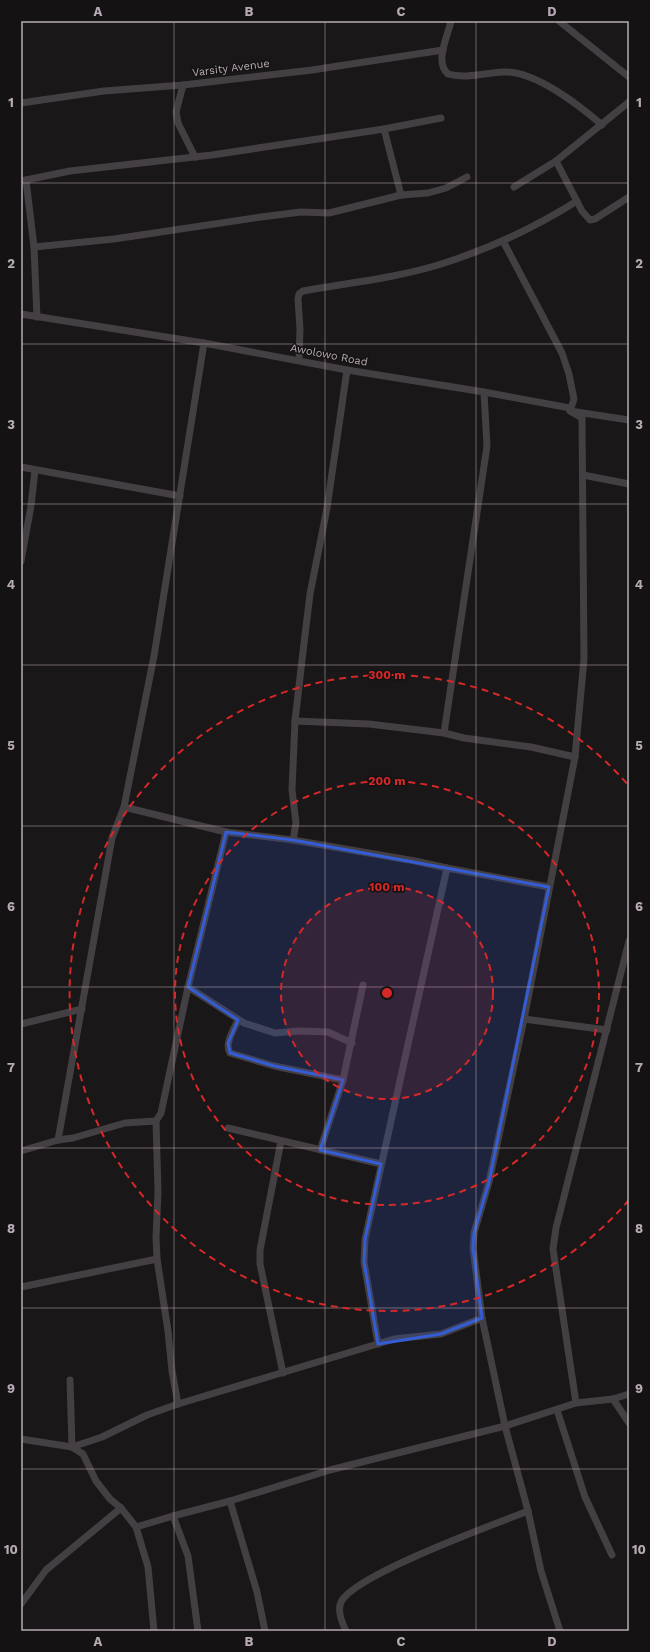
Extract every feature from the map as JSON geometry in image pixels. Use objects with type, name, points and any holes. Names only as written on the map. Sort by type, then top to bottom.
[{"type":"street","points":[[451,21],[443,50],[441,65],[448,74],[485,74],[504,72],[521,74],[540,82],[580,106],[602,124]]},
{"type":"street","points":[[559,21],[629,77]]},
{"type":"street","name":"Varsity Avenue","points":[[21,103],[104,91],[183,85],[312,70],[443,50]]},
{"type":"street","points":[[183,85],[176,112],[178,123],[195,156]]},
{"type":"street","points":[[514,187],[556,161],[629,102]]},
{"type":"street","points":[[37,317],[34,247],[24,180],[70,171],[195,156],[384,129],[442,118]]},
{"type":"street","points":[[384,129],[402,195]]},
{"type":"street","points":[[556,161],[577,201],[590,220],[595,219],[629,197]]},
{"type":"street","points":[[34,247],[114,239],[302,212],[329,213],[402,195],[428,193],[446,188],[467,177]]},
{"type":"street","points":[[298,360],[300,329],[298,299],[299,294],[303,291],[391,276],[437,265],[468,255],[503,241],[548,219],[577,201]]},
{"type":"street","points":[[503,241],[562,353],[569,374],[574,399],[570,412],[582,418],[584,659],[575,757],[524,1019],[489,1182],[474,1233],[473,1248],[482,1318],[505,1426],[528,1511],[541,1571],[560,1631]]},
{"type":"street","name":"Awolowo Road","points":[[21,314],[204,343],[347,370],[484,392],[570,408],[570,412],[629,420]]},
{"type":"street","points":[[58,1140],[112,838],[124,807],[154,656],[204,343]]},
{"type":"street","points":[[293,840],[296,823],[292,790],[295,721],[310,594],[327,508],[347,370]]},
{"type":"street","points":[[444,733],[487,446],[484,392]]},
{"type":"street","points":[[21,467],[180,496]]},
{"type":"street","points":[[21,561],[36,470]]},
{"type":"street","points":[[583,476],[629,484]]},
{"type":"street","points":[[295,721],[369,724],[444,733],[464,738],[531,747],[575,757]]},
{"type":"street","points":[[124,807],[226,832],[293,840],[549,886]]},
{"type":"street","points":[[178,1404],[156,1259],[158,1192],[156,1121],[161,1113],[188,987],[226,832]]},
{"type":"street","points":[[378,1344],[364,1262],[365,1239],[446,868]]},
{"type":"street","points":[[576,1403],[552,1249],[556,1228],[629,941]]},
{"type":"street","points":[[320,1150],[343,1080],[363,985]]},
{"type":"street","points":[[188,987],[238,1020],[275,1033],[299,1031],[328,1032],[352,1043]]},
{"type":"street","points":[[21,1024],[82,1009]]},
{"type":"street","points":[[524,1019],[607,1030]]},
{"type":"street","points":[[238,1020],[228,1043],[228,1050],[230,1053],[274,1066],[343,1080]]},
{"type":"street","points":[[21,1151],[125,1123],[156,1121]]},
{"type":"street","points":[[228,1128],[381,1164]]},
{"type":"street","points":[[281,1141],[260,1250],[260,1264],[283,1373]]},
{"type":"street","points":[[21,1287],[156,1259]]},
{"type":"street","points":[[72,1447],[102,1437],[147,1415],[178,1404],[394,1339],[441,1334],[482,1318]]},
{"type":"street","points":[[70,1380],[72,1447]]},
{"type":"street","points":[[136,1527],[230,1501],[330,1470],[505,1426],[576,1403],[613,1399],[629,1394]]},
{"type":"street","points":[[613,1399],[629,1423]]},
{"type":"street","points":[[557,1410],[585,1497],[612,1555]]},
{"type":"street","points":[[21,1440],[72,1447],[83,1454],[96,1481],[110,1499],[120,1508],[136,1527],[148,1567],[154,1631]]},
{"type":"street","points":[[230,1501],[257,1592],[266,1631]]},
{"type":"street","points":[[21,1604],[46,1570],[120,1508]]},
{"type":"street","points":[[346,1631],[342,1624],[339,1609],[342,1601],[350,1592],[374,1577],[402,1563],[451,1541],[528,1511]]},
{"type":"street","points":[[173,1516],[188,1556],[198,1631]]},
{"type":"highlighted area","points":[[226,832],[293,840],[549,887],[489,1182],[474,1233],[473,1248],[482,1318],[441,1334],[378,1344],[364,1262],[365,1239],[381,1164],[320,1150],[343,1080],[274,1066],[230,1053],[228,1043],[238,1020],[188,987]]}]
